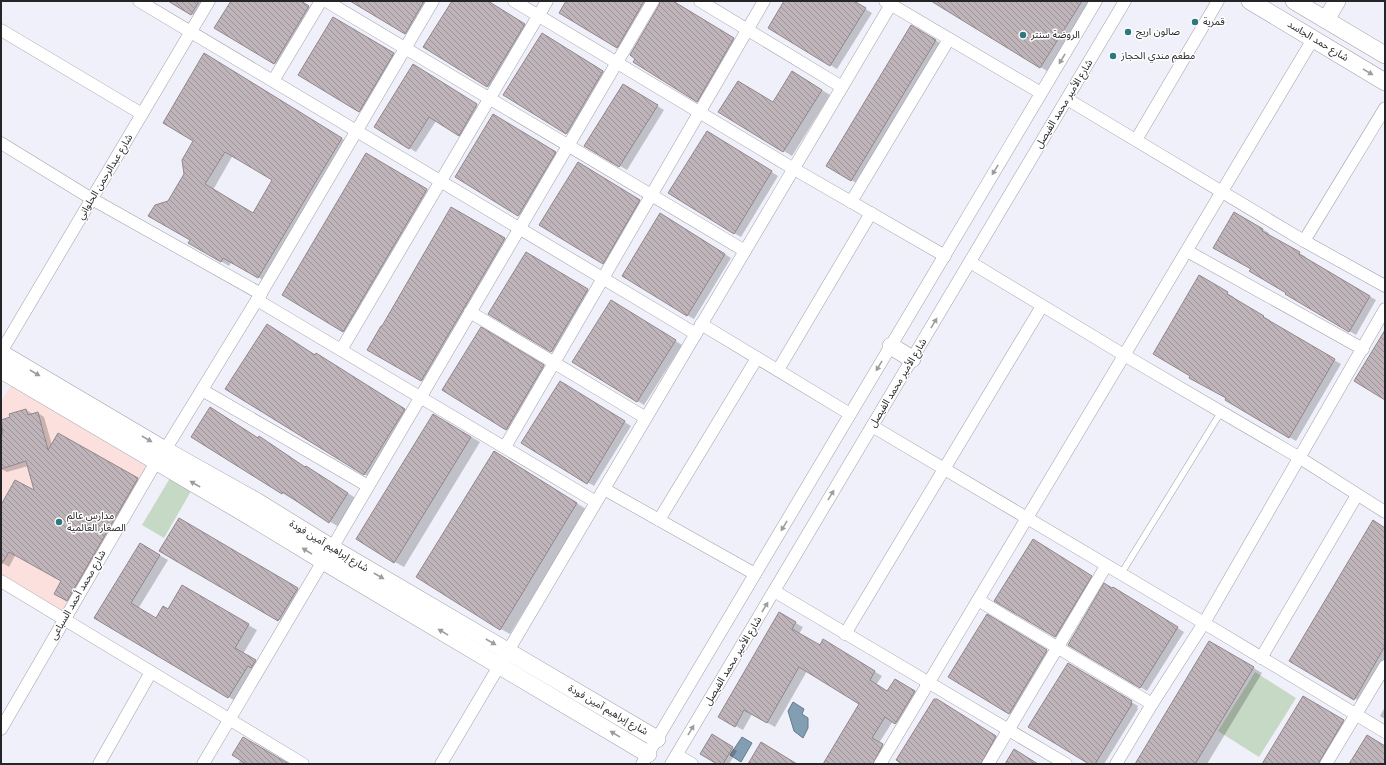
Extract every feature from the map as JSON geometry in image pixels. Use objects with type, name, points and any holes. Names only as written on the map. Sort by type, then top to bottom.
[{"type":"street","points":[[139,1],[603,278],[757,358],[850,414]]},
{"type":"street","name":"شارع عبدالرحمن الحلواني","points":[[1,353],[209,1]]},
{"type":"street","points":[[273,81],[321,1]]},
{"type":"street","points":[[326,1],[745,251]]},
{"type":"street","name":"شارع محمد أحمد السباعى","points":[[1,729],[160,456],[259,297],[433,1]]},
{"type":"street","points":[[514,1],[794,169],[945,256]]},
{"type":"street","points":[[341,350],[547,1]]},
{"type":"street","points":[[203,764],[328,555],[653,1]]},
{"type":"street","points":[[700,1],[842,87]]},
{"type":"street","points":[[505,447],[764,1]]},
{"type":"street","points":[[645,759],[1096,1]]},
{"type":"street","name":"شارع الأمير محمد الفيصل","points":[[674,759],[1125,1]]},
{"type":"street","points":[[1136,140],[1218,1]]},
{"type":"street","name":"شارع حمد الجاسد","points":[[1250,1],[1385,82]]},
{"type":"street","points":[[1326,20],[1337,1]]},
{"type":"street","points":[[441,764],[794,169],[890,2],[949,39],[1041,93]]},
{"type":"street","points":[[1301,3],[1326,20],[1385,55]]},
{"type":"street","points":[[1,30],[142,114]]},
{"type":"street","points":[[851,202],[949,39]]},
{"type":"street","points":[[880,764],[1313,39]]},
{"type":"street","points":[[1067,99],[1304,241],[1385,286]]},
{"type":"street","points":[[1304,241],[1385,108]]},
{"type":"street","points":[[1,143],[92,199],[259,297],[341,350],[596,502]]},
{"type":"street","points":[[778,370],[871,213]]},
{"type":"street","points":[[1187,251],[1363,349]]},
{"type":"street","points":[[970,262],[1124,355],[1300,458],[1385,512]]},
{"type":"street","points":[[845,634],[1042,306]]},
{"type":"street","points":[[1116,764],[1152,704],[1204,623],[1385,309]]},
{"type":"street","points":[[470,312],[646,418]]},
{"type":"street","points":[[891,346],[912,359]]},
{"type":"street","name":"شارع إبراهيم آمين فودة","points":[[1,353],[160,456]]},
{"type":"street","points":[[659,520],[757,358]]},
{"type":"street","name":"شارع إبراهيم آمين فودة","points":[[1,371],[160,456],[253,508],[328,555],[551,686],[657,739]]},
{"type":"street","points":[[202,390],[368,486]]},
{"type":"street","points":[[872,426],[1385,732]]},
{"type":"street","points":[[604,489],[755,574]]},
{"type":"street","points":[[1261,658],[1357,495]]},
{"type":"street","points":[[988,764],[1106,566]]},
{"type":"street","points":[[1,581],[303,764]]},
{"type":"street","points":[[774,591],[1066,764]]},
{"type":"street","points":[[978,600],[1152,704]]},
{"type":"street","points":[[1326,764],[1385,666]]},
{"type":"street","points":[[99,764],[152,672]]},
{"type":"street","name":"شارع إبراهيم آمين فودة","points":[[551,686],[645,759]]},
{"type":"street","points":[[674,759],[692,764]]},
{"type":"lane","points":[[1121,574],[1222,412]]},
{"type":"shaded area","name":"مدارس عالم الصغار العالمية","points":[[11,385],[149,468],[62,612],[1,575],[1,402]]},
{"type":"green space","points":[[173,473],[194,486],[164,538],[142,525]]},
{"type":"green space","points":[[1255,672],[1296,698],[1259,757],[1218,731]]},
{"type":"water","points":[[793,702],[804,709],[802,714],[808,718],[808,728],[803,738],[794,731],[788,711]]},
{"type":"water","points":[[742,737],[752,743],[741,762],[730,755]]},
{"type":"building","points":[[168,1],[199,1],[191,15]]},
{"type":"building","points":[[231,1],[301,1],[309,6],[274,64],[214,28]]},
{"type":"building","points":[[350,1],[424,1],[405,34]]},
{"type":"building","points":[[452,1],[488,1],[525,24],[487,87],[423,47]]},
{"type":"building","points":[[566,1],[644,1],[617,48],[559,13]]},
{"type":"building","points":[[660,1],[673,1],[734,38],[697,102],[633,62],[635,59],[630,55]]},
{"type":"building","points":[[784,1],[854,1],[866,8],[830,66],[768,28]]},
{"type":"building","name":"الروضة سنتر","points":[[931,1],[1082,1],[1040,68]]},
{"type":"building","points":[[333,17],[394,53],[359,112],[298,75]]},
{"type":"building","points":[[911,25],[936,40],[851,181],[826,166]]},
{"type":"building","points":[[542,33],[603,71],[566,134],[503,95]]},
{"type":"building","points":[[204,53],[342,138],[258,278],[223,258],[221,262],[188,243],[190,240],[148,216],[155,205],[168,201],[184,174],[182,160],[193,141],[163,123]],"holes":[[[225,152],[272,180],[253,213],[205,184]]]},
{"type":"building","points":[[413,64],[477,104],[459,136],[429,117],[409,149],[374,127]]},
{"type":"building","points":[[792,71],[822,90],[783,152],[718,112],[738,81],[773,102]]},
{"type":"building","points":[[623,84],[658,105],[619,167],[584,146]]},
{"type":"building","points":[[493,114],[556,152],[518,216],[455,177]]},
{"type":"building","points":[[707,131],[772,171],[734,234],[668,193]]},
{"type":"building","points":[[366,153],[427,189],[343,332],[282,295]]},
{"type":"building","points":[[578,162],[640,200],[603,264],[539,225]]},
{"type":"building","points":[[451,207],[505,238],[421,381],[367,350]]},
{"type":"building","points":[[1234,212],[1263,229],[1262,231],[1300,252],[1299,254],[1370,296],[1349,332],[1249,271],[1251,269],[1213,248]]},
{"type":"building","points":[[660,213],[725,254],[687,316],[622,276]]},
{"type":"building","points":[[526,252],[588,289],[551,352],[488,314]]},
{"type":"building","points":[[1199,275],[1228,292],[1227,294],[1264,316],[1263,317],[1335,359],[1289,438],[1225,400],[1226,398],[1189,378],[1190,376],[1153,354]]},
{"type":"building","points":[[611,300],[676,340],[637,402],[572,362]]},
{"type":"building","points":[[267,324],[315,355],[316,353],[405,409],[364,475],[225,389]]},
{"type":"building","points":[[481,327],[544,365],[506,430],[442,390]]},
{"type":"building","points":[[1385,330],[1385,400],[1354,381]]},
{"type":"building","points":[[560,381],[625,421],[587,484],[521,443]]},
{"type":"building","points":[[210,407],[258,438],[259,436],[305,467],[306,466],[348,493],[329,523],[283,492],[282,494],[191,437]]},
{"type":"building","name":"مدارس عالم الصغار العالمية","points":[[26,409],[28,415],[38,412],[48,450],[58,433],[138,478],[67,601],[54,594],[61,581],[9,552],[1,565],[1,505],[15,480],[34,490],[26,461],[1,469],[1,433],[3,433],[1,420],[10,417],[9,414]]},
{"type":"building","points":[[433,414],[471,437],[394,563],[356,539]]},
{"type":"building","points":[[494,451],[577,503],[500,630],[416,577]]},
{"type":"building","points":[[179,518],[298,588],[278,621],[159,551]]},
{"type":"building","points":[[1373,520],[1385,528],[1385,646],[1354,700],[1289,661]]},
{"type":"building","points":[[1033,539],[1092,576],[1055,637],[994,601]]},
{"type":"building","points":[[140,543],[160,555],[131,603],[156,618],[163,606],[168,609],[182,585],[249,624],[235,648],[256,660],[251,668],[248,666],[228,698],[94,618]]},
{"type":"building","points":[[1104,583],[1178,627],[1140,688],[1068,645]]},
{"type":"building","points":[[779,612],[796,622],[792,629],[820,645],[823,639],[875,671],[870,680],[887,691],[895,679],[915,691],[895,724],[885,717],[872,738],[883,744],[873,764],[823,764],[859,704],[799,667],[767,723],[744,710],[735,727],[718,717]]},
{"type":"building","points":[[987,614],[1047,650],[1009,714],[948,677]]},
{"type":"building","points":[[1209,641],[1254,667],[1195,764],[1135,764]]},
{"type":"building","points":[[1068,663],[1132,701],[1132,704],[1095,764],[1089,764],[1028,727]]},
{"type":"building","points":[[1303,696],[1344,720],[1318,764],[1262,764]]},
{"type":"building","points":[[934,699],[937,699],[996,736],[981,764],[902,764],[896,760]]},
{"type":"building","points":[[712,734],[733,747],[723,764],[717,764],[700,754]]},
{"type":"building","points":[[1367,735],[1385,746],[1385,764],[1349,764]]},
{"type":"building","points":[[243,737],[289,764],[246,764],[232,755]]},
{"type":"building","points":[[761,742],[797,764],[748,764]]},
{"type":"building","points":[[1014,749],[1038,764],[1005,764]]},
{"type":"place","name":"قمرية","points":[[1195,22]]},
{"type":"place","name":"صالون اريج","points":[[1128,32]]},
{"type":"place","name":"الروضة سنتر","points":[[1023,35]]},
{"type":"place","name":"مطعم مندي الحجاز","points":[[1113,56]]},
{"type":"place","name":"مدارس عالم الصغار العالمية","points":[[59,522]]}]
